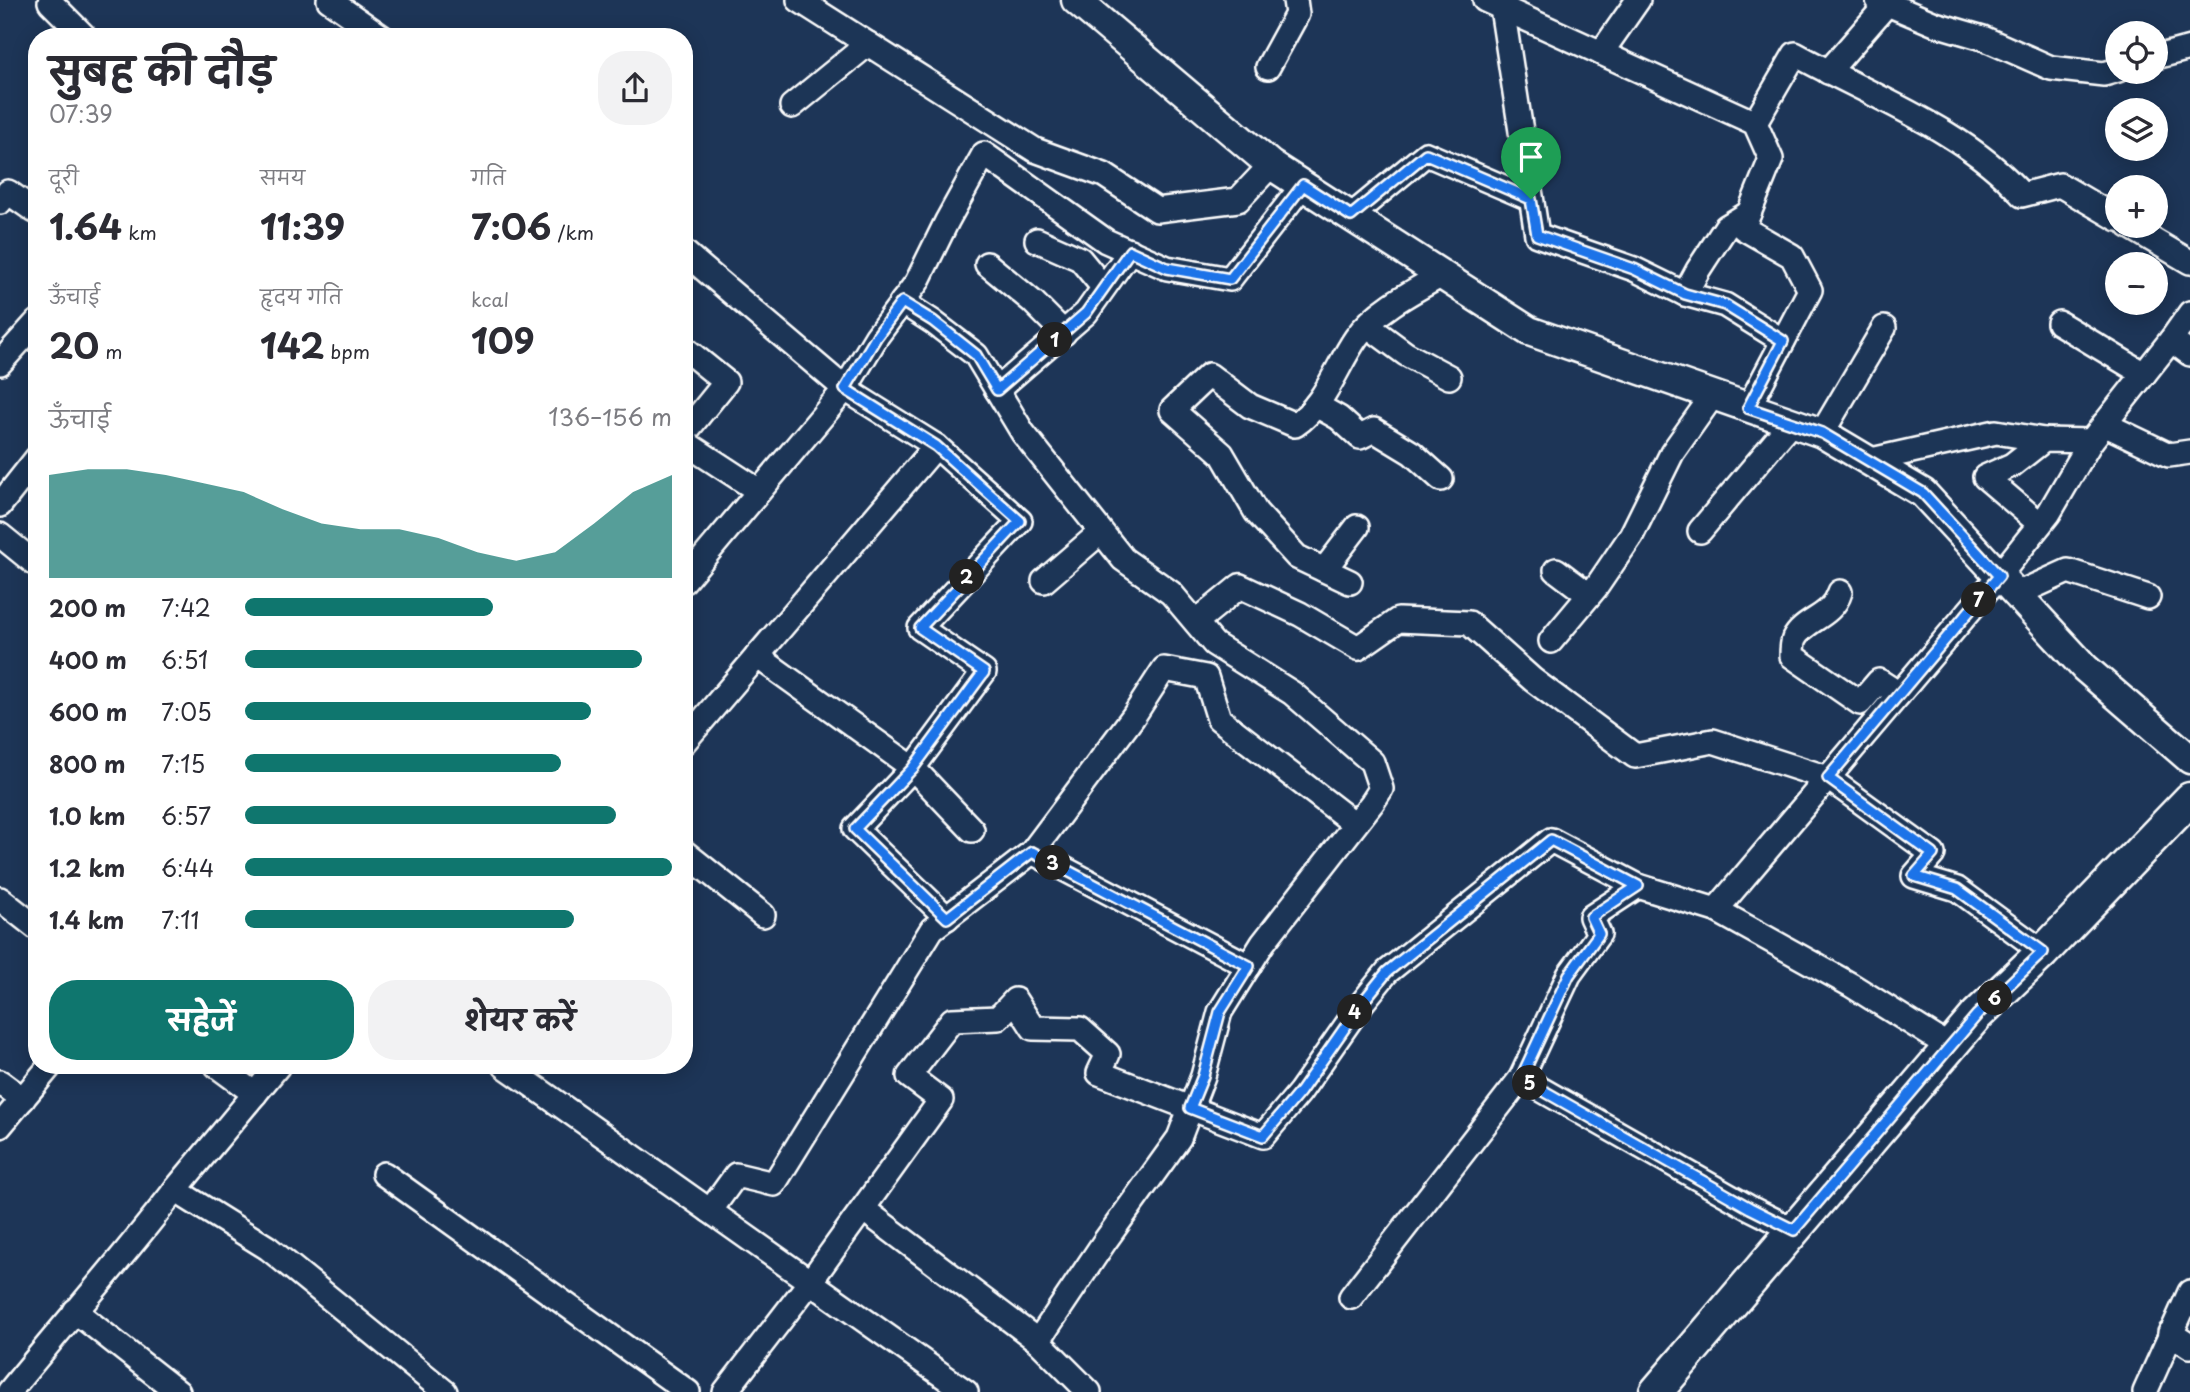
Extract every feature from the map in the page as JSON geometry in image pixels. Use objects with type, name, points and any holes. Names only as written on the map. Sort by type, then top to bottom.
[{"type":"main road","points":[[1656,1392],[1977,1015],[2043,952],[2190,799]]},
{"type":"street","points":[[51,0],[76,28]]},
{"type":"street","points":[[329,0],[367,28]]},
{"type":"street","points":[[799,0],[1035,150],[1104,175],[1157,210],[1238,200],[1271,164]]},
{"type":"street","points":[[1076,0],[1271,164],[1529,331],[1822,433],[1923,493],[2085,668],[2190,759]]},
{"type":"street","points":[[1268,67],[1297,14],[1295,0]]},
{"type":"street","points":[[1601,53],[1638,0]]},
{"type":"street","points":[[1828,72],[1883,2],[1935,24],[1983,38],[2051,68],[2105,74]]},
{"type":"street","points":[[1497,3],[1755,123],[1771,159],[1743,228],[1791,256],[1810,290],[1748,408]]},
{"type":"street","points":[[1497,3],[1537,235],[1634,269],[1685,294],[1725,305],[1783,341]]},
{"type":"street","points":[[792,106],[868,44]]},
{"type":"street","points":[[2168,54],[2190,48]]},
{"type":"street","points":[[1755,123],[1795,54],[1930,124],[2004,174],[2022,195],[2060,185],[2105,211]]},
{"type":"street","points":[[693,570],[845,389],[877,336],[917,282],[984,154],[1106,240],[1167,268],[1230,279],[1303,185]]},
{"type":"street","points":[[1351,216],[1426,154],[1531,199]]},
{"type":"street","points":[[0,202],[8,192],[28,206]]},
{"type":"street","points":[[1685,294],[1726,227],[1749,213]]},
{"type":"street","points":[[2149,238],[2190,262]]},
{"type":"street","points":[[1037,240],[1080,259],[1102,287]]},
{"type":"street","points":[[997,390],[1086,313],[1130,251]]},
{"type":"street","points":[[693,260],[845,389],[936,446],[1020,521],[920,628],[984,672],[913,768],[855,829],[947,918]]},
{"type":"street","points":[[988,264],[1064,332]]},
{"type":"street","points":[[1350,582],[1297,557],[1256,512],[1222,454],[1172,410],[1209,375],[1250,406],[1295,425],[1311,415],[1357,335],[1398,299],[1443,275]]},
{"type":"street","points":[[902,302],[933,321],[976,355],[1023,433],[1123,559],[1171,593],[1214,644],[1292,693],[1372,762],[1381,789],[1263,943],[1220,1012],[1203,1076],[1179,1138],[1038,1341]]},
{"type":"street","points":[[1716,910],[1899,694],[2008,585],[2040,524],[2097,432],[2190,313]]},
{"type":"street","points":[[2059,323],[2144,374]]},
{"type":"street","points":[[1368,326],[1406,354],[1449,377]]},
{"type":"street","points":[[1822,433],[1884,328]]},
{"type":"street","points":[[0,363],[28,332]]},
{"type":"street","points":[[2171,340],[2190,354]]},
{"type":"street","points":[[693,356],[726,383],[693,423]]},
{"type":"street","points":[[1551,641],[1589,595],[1631,536],[1672,453],[1713,395]]},
{"type":"street","points":[[1316,405],[1339,418],[1360,437],[1374,430],[1412,453],[1441,479]]},
{"type":"street","points":[[1700,531],[1791,423]]},
{"type":"street","points":[[1867,460],[1996,432],[2044,440],[2097,432],[2169,455],[2190,452]]},
{"type":"street","points":[[2040,524],[1985,477],[2012,465],[2044,440]]},
{"type":"street","points":[[693,731],[936,446]]},
{"type":"street","points":[[693,448],[759,491]]},
{"type":"street","points":[[0,505],[28,469]]},
{"type":"street","points":[[1324,570],[1357,527]]},
{"type":"street","points":[[1044,582],[1101,532]]},
{"type":"street","points":[[0,535],[28,558]]},
{"type":"street","points":[[1556,570],[1589,595]]},
{"type":"street","points":[[2008,585],[2068,571],[2148,597]]},
{"type":"street","points":[[1196,622],[1240,586],[1300,614],[1359,648],[1398,620],[1469,623],[1533,680],[1635,756],[1713,741],[1828,778],[1933,854],[1914,876],[1957,889],[2043,952]]},
{"type":"street","points":[[1840,592],[1836,605],[1794,639],[1792,656],[1860,703],[1879,681],[1899,694]]},
{"type":"street","points":[[757,656],[913,768],[972,830]]},
{"type":"street","points":[[710,1211],[736,1175],[774,1184],[932,929],[1032,852],[1133,717],[1164,669],[1206,677],[1247,665]]},
{"type":"street","points":[[1206,677],[1219,719],[1355,824]]},
{"type":"street","points":[[725,1392],[810,1282],[941,1100],[909,1076],[952,1020],[998,1018],[1015,1000],[1033,1028],[1080,1029],[1108,1054],[1098,1073],[1263,1136],[1300,1092],[1387,972],[1551,840],[1638,886],[1716,910],[1851,985],[1950,1047]]},
{"type":"street","points":[[1032,852],[1249,966]]},
{"type":"street","points":[[693,859],[763,915]]},
{"type":"street","points":[[1351,1297],[1521,1078],[1569,975],[1599,934],[1591,917],[1638,886]]},
{"type":"street","points":[[0,899],[28,921]]},
{"type":"street","points":[[0,1126],[43,1074]]},
{"type":"street","points":[[228,1074],[255,1094]]},
{"type":"street","points":[[9,1392],[271,1074]]},
{"type":"street","points":[[516,1074],[966,1392]]},
{"type":"street","points":[[1521,1078],[1750,1208],[1794,1230]]},
{"type":"street","points":[[0,1082],[23,1099]]},
{"type":"street","points":[[384,1174],[688,1392]]},
{"type":"street","points":[[175,1190],[268,1248],[445,1392]]},
{"type":"street","points":[[863,1209],[1038,1341],[1089,1392]]},
{"type":"street","points":[[2146,1392],[2190,1292]]},
{"type":"street","points":[[75,1311],[178,1392]]},
{"type":"street","points":[[2170,1334],[2190,1346]]},
{"type":"route","points":[[1426,154],[1531,199],[1537,235],[1634,269],[1685,294],[1725,305],[1783,341],[1748,408],[1822,433],[1923,493],[1999,576],[1828,778],[1933,854],[1914,876],[1957,889],[2043,952],[1977,1015],[1794,1230],[1750,1208],[1521,1078],[1569,975],[1599,934],[1591,917],[1638,886],[1551,840],[1387,972],[1300,1092],[1263,1136],[1190,1108],[1203,1076],[1220,1012],[1249,966],[1032,852],[947,918],[855,829],[913,768],[984,672],[920,628],[1020,521],[936,446],[845,389],[877,336],[902,302],[933,321],[976,355],[997,390],[1086,313],[1130,251],[1167,268],[1230,279],[1303,185],[1351,216],[1426,154]]}]
